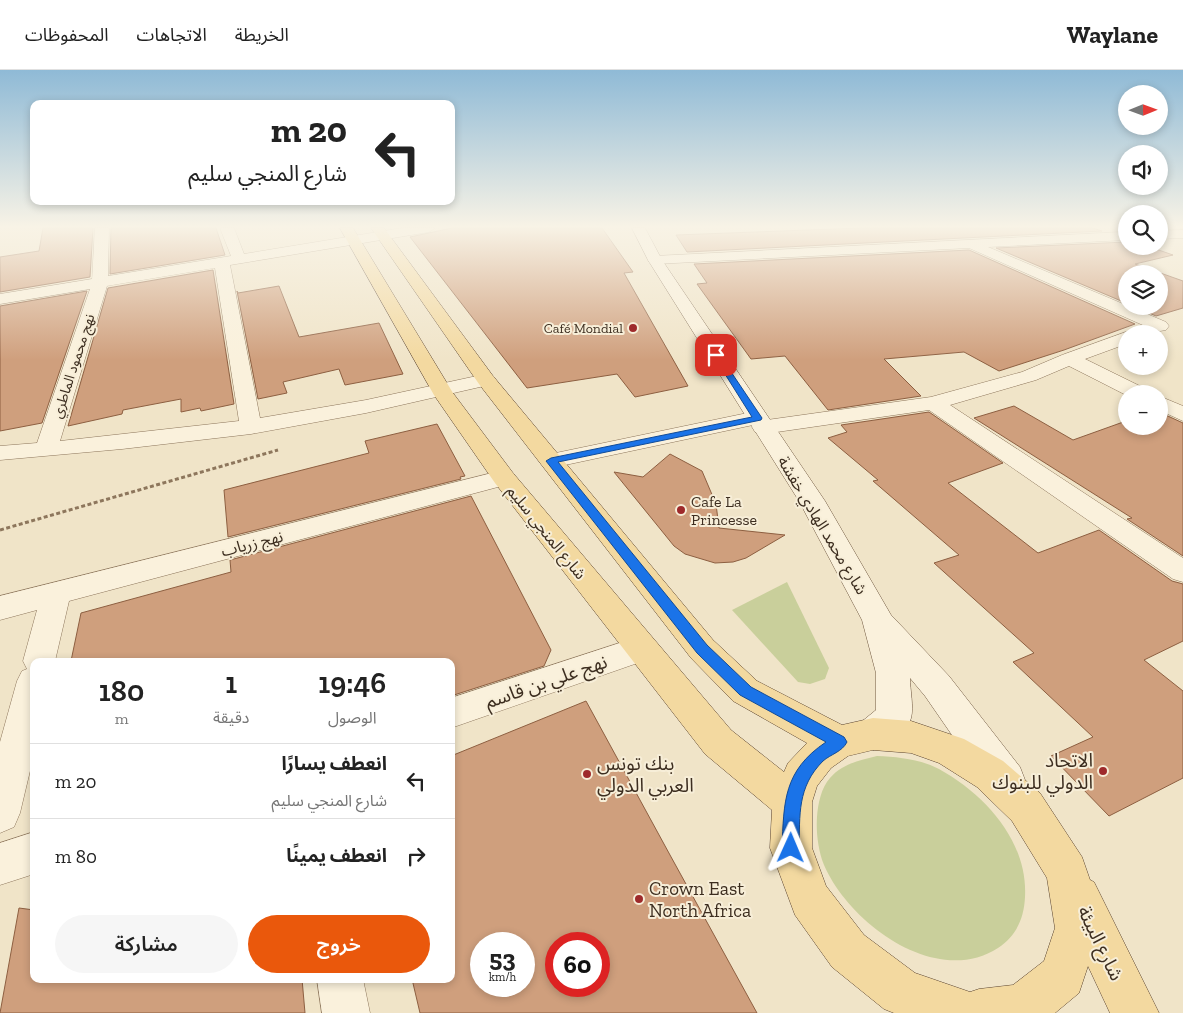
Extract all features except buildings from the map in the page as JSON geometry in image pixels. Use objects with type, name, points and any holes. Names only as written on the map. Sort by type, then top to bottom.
[{"type":"main road","name":"شارع المنجي سليم","points":[[384,272],[442,391],[504,478],[718,742],[792,802]]},
{"type":"main road","points":[[397,272],[702,649],[746,691],[856,738],[912,737],[951,750],[990,774],[1026,807],[1066,872],[1077,928],[1062,976],[1023,1008],[979,1013]]},
{"type":"main road","points":[[856,738],[818,756],[801,776],[792,802],[791,848],[810,900],[848,951],[907,1003],[961,1013]]},
{"type":"main road","name":"شارع البيئة","points":[[1066,872],[1135,1013]]},
{"type":"street","name":"نهج محمود الماطري","points":[[46,450],[100,282],[100,272]]},
{"type":"street","points":[[0,299],[159,272]]},
{"type":"street","points":[[232,272],[251,427]]},
{"type":"street","name":"شارع محمد الهادي خفشة","points":[[663,272],[812,501],[878,620]]},
{"type":"street","points":[[1037,272],[1166,325]]},
{"type":"street","points":[[551,461],[760,423],[933,403],[1029,376],[1068,359],[1118,341]]},
{"type":"street","points":[[1068,359],[1122,385]]},
{"type":"street","points":[[0,453],[46,450],[251,427],[442,391],[486,380]]},
{"type":"street","points":[[933,403],[1183,572]]},
{"type":"street","points":[[1168,406],[1183,414]]},
{"type":"street","name":"نهج زرياب","points":[[0,608],[504,478]]},
{"type":"street","points":[[40,658],[56,594]]},
{"type":"street","points":[[856,738],[894,716],[893,672],[878,620]]},
{"type":"street","points":[[878,620],[937,686],[1026,807]]},
{"type":"street","name":"نهج علي بن قاسم","points":[[455,712],[641,649]]},
{"type":"street","points":[[0,813],[30,697]]},
{"type":"street","points":[[0,864],[30,854]]},
{"type":"street","points":[[341,983],[346,1013]]},
{"type":"path","points":[[0,530],[280,449]]},
{"type":"green space","points":[[787,582],[829,668],[825,679],[810,684],[798,682],[732,610]]},
{"type":"green space","points":[[877,756],[917,761],[939,769],[973,792],[988,806],[1012,839],[1024,877],[1025,897],[1023,913],[1018,926],[1010,938],[998,948],[974,958],[948,960],[922,955],[897,943],[874,927],[853,908],[836,887],[824,865],[819,847],[817,823],[820,796],[824,786],[840,769],[858,761]]},
{"type":"place","name":"Café Mondial","points":[[633,328]]},
{"type":"place","name":"Cafe La Princesse","points":[[681,510]]},
{"type":"place","name":"الاتحاد الدولي للبنوك","points":[[1103,771]]},
{"type":"place","name":"بنك تونس العربي الدولي","points":[[587,774]]},
{"type":"place","name":"Crown East North Africa","points":[[639,899]]},
{"type":"route","points":[[716,355],[757,418],[551,461],[702,649],[746,691],[839,742],[818,756],[801,776],[792,802],[791,848]]}]
